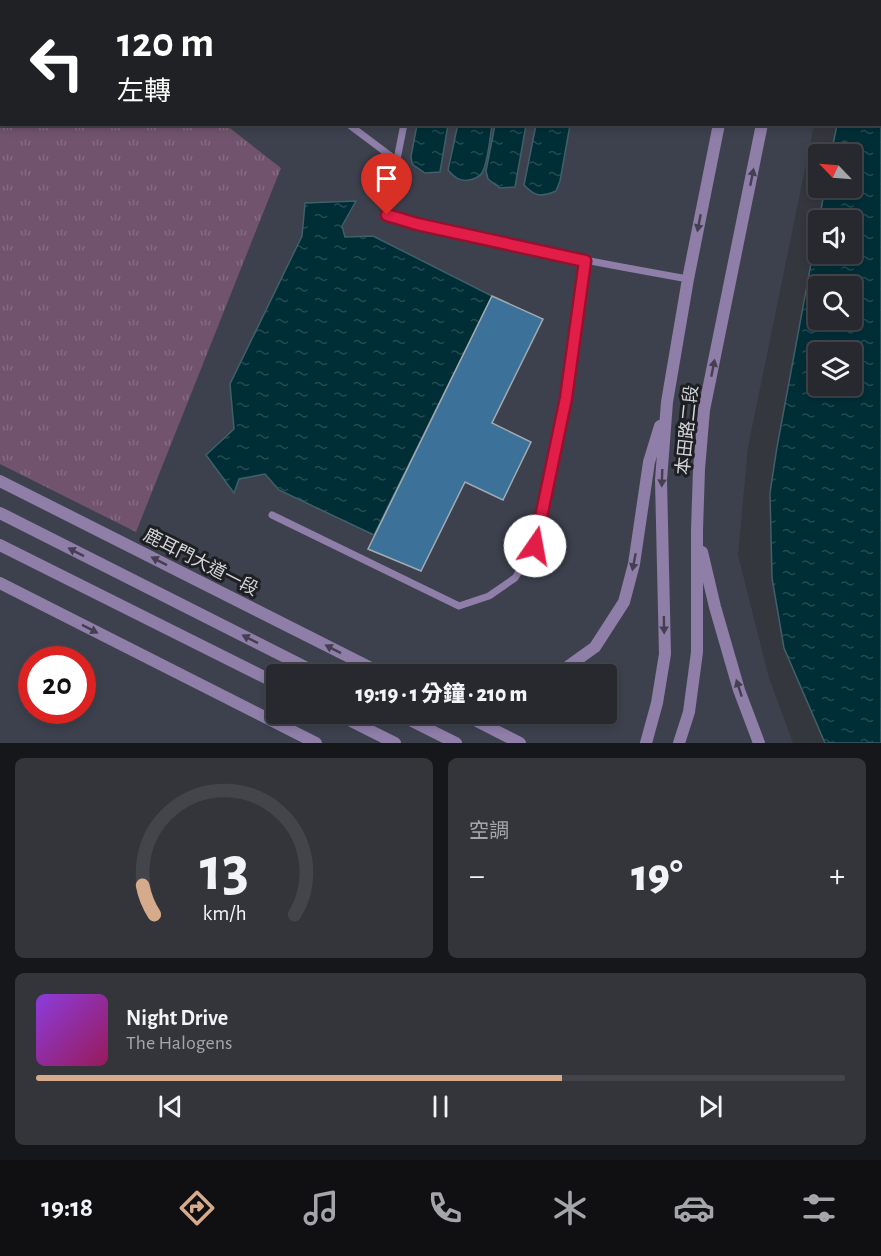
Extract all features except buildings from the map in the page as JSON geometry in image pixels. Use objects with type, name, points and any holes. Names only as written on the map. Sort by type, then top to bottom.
[{"type":"street","name":"本田路二段","points":[[646,743],[657,703],[665,654],[661,480],[667,402],[688,279],[719,126]]},
{"type":"street","name":"本田路二段","points":[[680,743],[688,712],[697,652],[697,530],[704,410],[762,126]]},
{"type":"street","points":[[571,664],[595,647],[624,602],[634,564],[649,462],[667,402]]},
{"type":"street","name":"鹿耳門大道一段","points":[[0,480],[364,664]]},
{"type":"street","points":[[0,513],[299,664]]},
{"type":"street","points":[[697,530],[715,607],[739,690],[759,743]]},
{"type":"street","points":[[0,545],[266,678]]},
{"type":"street","points":[[0,583],[316,743]]},
{"type":"street","points":[[357,724],[395,743]]},
{"type":"street","points":[[418,724],[456,743]]},
{"type":"street","points":[[483,724],[520,743]]},
{"type":"lane","points":[[351,126],[396,160]]},
{"type":"lane","points":[[404,126],[387,215],[585,261],[688,279]]},
{"type":"lane","points":[[272,515],[459,606],[489,596],[515,578],[535,546],[566,398],[585,261]]},
{"type":"shaded area","points":[[0,126],[814,126],[810,144],[808,144],[808,154],[748,447],[738,555],[769,678],[793,743],[0,743]]},
{"type":"green space","points":[[0,126],[227,126],[281,168],[136,532],[0,464]]},
{"type":"water","points":[[417,126],[448,126],[440,172],[425,173],[412,164],[411,156]]},
{"type":"water","points":[[458,126],[492,126],[482,173],[475,178],[463,180],[448,170]]},
{"type":"water","points":[[495,126],[526,126],[515,187],[500,188],[488,179],[486,171]]},
{"type":"water","points":[[536,126],[570,126],[560,181],[556,191],[542,195],[535,194],[524,185]]},
{"type":"water","points":[[837,126],[881,126],[881,743],[825,743],[784,648],[772,578],[770,493],[808,279],[808,330],[862,330],[862,276],[809,276],[811,264],[862,264],[862,210],[821,210],[823,198],[862,198],[862,144],[833,144]]},
{"type":"water","points":[[356,201],[342,226],[345,237],[373,236],[492,296],[374,535],[279,490],[265,474],[239,479],[234,493],[206,455],[234,429],[230,384],[302,236],[305,203]]},
{"type":"route","points":[[387,215],[417,224],[585,261],[566,398],[535,546]]}]
